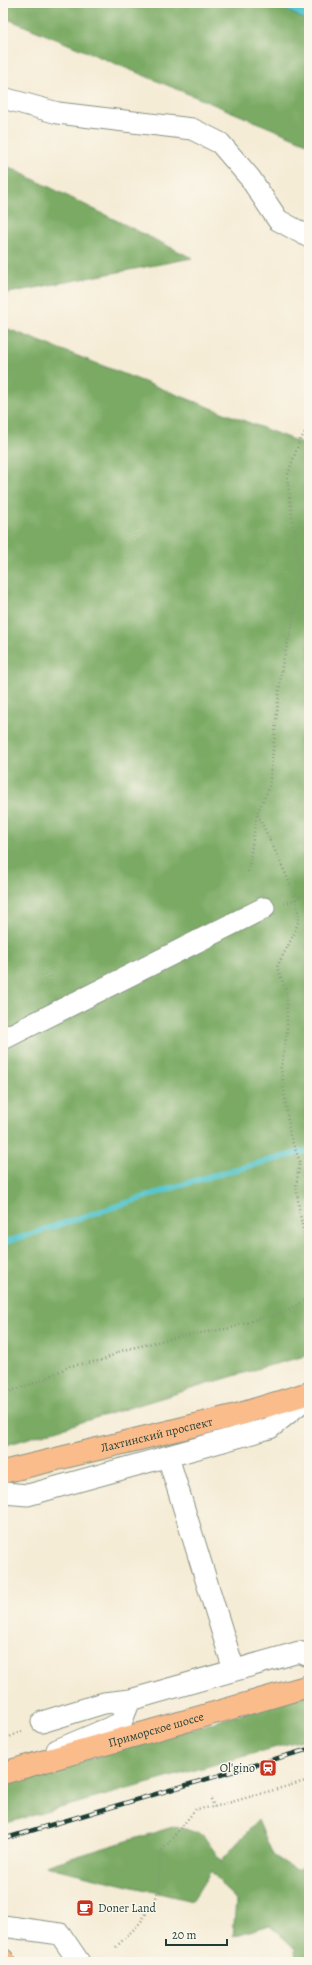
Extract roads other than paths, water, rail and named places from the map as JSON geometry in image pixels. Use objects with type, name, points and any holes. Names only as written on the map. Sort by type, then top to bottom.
[{"type":"main road","name":"Лахтинский проспект","points":[[3,1472],[238,1415],[309,1395]]},
{"type":"main road","name":"Приморское шоссе","points":[[3,1772],[309,1686]]},
{"type":"lane","points":[[3,98],[58,113],[192,129],[220,143],[250,178],[278,220],[309,237]]},
{"type":"lane","points":[[3,1039],[264,908]]},
{"type":"lane","points":[[3,1493],[28,1495],[270,1428],[309,1395]]},
{"type":"lane","points":[[168,1457],[234,1670]]},
{"type":"lane","points":[[42,1722],[104,1703],[130,1700],[299,1652],[309,1656]]},
{"type":"lane","points":[[3,1772],[121,1723],[130,1700]]},
{"type":"lane","points":[[3,1926],[60,1934],[79,1962]]},
{"type":"water","points":[[260,3],[309,3],[309,22],[280,7]]},
{"type":"waterway","points":[[3,1243],[197,1180],[309,1150]]},
{"type":"railway","points":[[3,1839],[309,1749]]},
{"type":"place","name":"Ol'gino","points":[[268,1768]]},
{"type":"place","name":"Doner Land","points":[[85,1908]]}]
